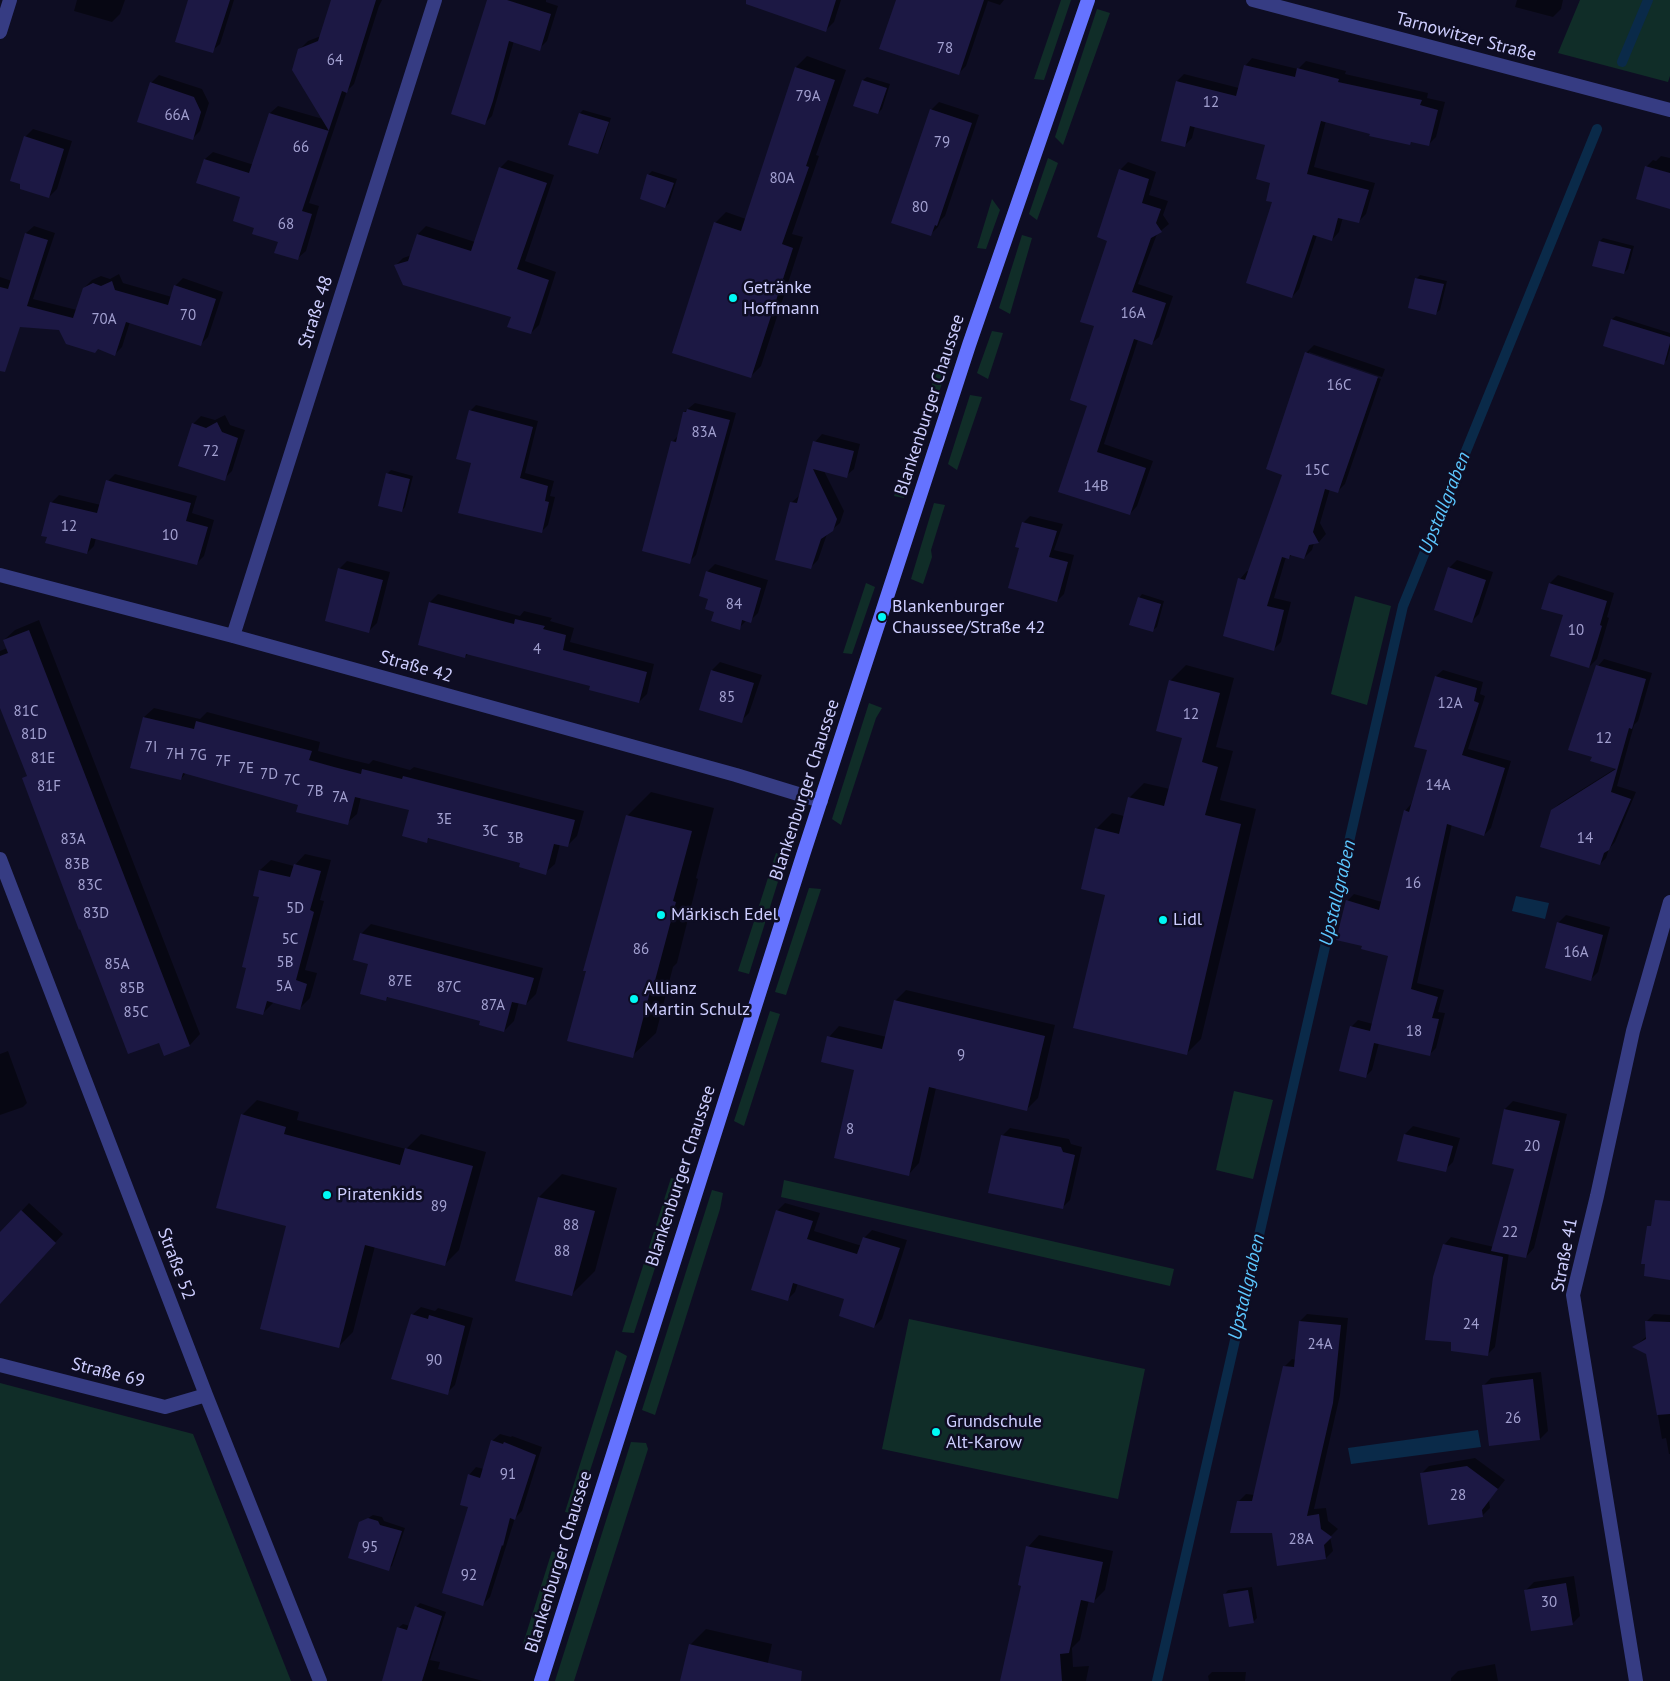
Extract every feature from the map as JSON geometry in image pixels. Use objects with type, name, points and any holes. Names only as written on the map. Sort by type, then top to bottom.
[{"type":"main road","name":"Blankenburger Chaussee","points":[[541,1681],[821,801],[969,345],[1088,0]]},
{"type":"street","points":[[0,32],[10,0]]},
{"type":"street","name":"Straße 48","points":[[233,636],[435,0]]},
{"type":"street","name":"Tarnowitzer Straße","points":[[1253,0],[1670,110]]},
{"type":"street","name":"Straße 42","points":[[0,575],[233,636],[736,775],[821,801]]},
{"type":"street","name":"Straße 52","points":[[0,859],[206,1395],[320,1681]]},
{"type":"street","name":"Straße 41","points":[[1636,1681],[1573,1295],[1633,1031],[1670,902]]},
{"type":"street","name":"Straße 69","points":[[0,1365],[166,1407],[206,1395]]},
{"type":"green space","points":[[1061,0],[1071,0],[1044,80],[1034,79]]},
{"type":"green space","points":[[1580,0],[1670,0],[1670,76],[1668,82],[1558,53]]},
{"type":"green space","points":[[1097,9],[1110,13],[1063,145],[1055,137]]},
{"type":"green space","points":[[1048,158],[1058,163],[1037,220],[1029,214]]},
{"type":"green space","points":[[992,199],[1000,210],[986,249],[977,248]]},
{"type":"green space","points":[[1022,235],[1032,238],[1010,314],[999,308]]},
{"type":"green space","points":[[992,331],[1003,333],[988,379],[977,373]]},
{"type":"green space","points":[[940,361],[948,366],[923,438],[914,436]]},
{"type":"green space","points":[[970,395],[982,397],[957,470],[948,464]]},
{"type":"green space","points":[[908,457],[916,460],[904,498],[894,496]]},
{"type":"green space","points":[[934,503],[945,505],[923,584],[911,579]]},
{"type":"green space","points":[[866,583],[875,587],[852,654],[843,653]]},
{"type":"green space","points":[[1355,596],[1391,606],[1367,705],[1331,694]]},
{"type":"green space","points":[[869,703],[882,708],[876,718],[841,825],[832,819]]},
{"type":"green space","points":[[776,853],[786,856],[749,974],[738,971]]},
{"type":"green space","points":[[809,888],[821,889],[786,995],[775,992]]},
{"type":"green space","points":[[770,1011],[780,1014],[744,1126],[734,1121]]},
{"type":"green space","points":[[1234,1091],[1273,1100],[1253,1179],[1216,1170]]},
{"type":"green space","points":[[671,1178],[683,1181],[634,1333],[622,1332]]},
{"type":"green space","points":[[784,1180],[1174,1269],[1170,1286],[781,1197]]},
{"type":"green space","points":[[712,1190],[723,1193],[720,1209],[655,1415],[642,1410]]},
{"type":"green space","points":[[909,1319],[1145,1369],[1118,1499],[882,1449]]},
{"type":"green space","points":[[616,1350],[627,1356],[576,1514],[565,1512]]},
{"type":"green space","points":[[0,1383],[193,1434],[291,1681],[0,1681]]},
{"type":"green space","points":[[631,1442],[646,1443],[648,1449],[574,1681],[555,1681]]},
{"type":"green space","points":[[552,1551],[563,1556],[535,1645],[523,1644]]},
{"type":"water","points":[[1516,896],[1549,903],[1545,919],[1512,911]]},
{"type":"water","points":[[1478,1430],[1481,1447],[1351,1464],[1348,1448]]},
{"type":"building","points":[[188,0],[230,0],[213,53],[175,42]]},
{"type":"building","points":[[331,0],[376,0],[347,93],[342,91],[329,131],[292,70],[298,49],[318,41]]},
{"type":"building","points":[[487,0],[507,0],[551,14],[540,51],[509,41],[485,125],[451,114]]},
{"type":"building","points":[[746,0],[836,0],[826,32],[746,4]]},
{"type":"building","points":[[896,0],[984,0],[959,75],[879,49]]},
{"type":"building","points":[[1244,65],[1295,77],[1297,68],[1339,79],[1338,82],[1422,100],[1420,105],[1438,110],[1429,146],[1411,142],[1410,145],[1369,136],[1370,134],[1321,121],[1307,174],[1369,190],[1359,223],[1338,218],[1332,241],[1313,235],[1292,298],[1246,283],[1272,202],[1266,201],[1270,183],[1256,179],[1265,145],[1190,126],[1185,147],[1161,141],[1176,81],[1236,96]]},
{"type":"building","name":"Getränke Hoffmann","points":[[795,67],[835,80],[806,166],[809,167],[782,244],[793,248],[751,378],[672,353],[714,222],[741,231]]},
{"type":"building","points":[[862,80],[887,88],[878,114],[853,106]]},
{"type":"building","points":[[150,82],[194,97],[201,112],[193,140],[137,122]]},
{"type":"building","points":[[930,109],[972,123],[937,226],[935,225],[931,236],[891,223]]},
{"type":"building","points":[[269,113],[329,131],[302,211],[312,214],[298,260],[274,253],[278,242],[252,234],[254,228],[233,221],[240,197],[196,183],[204,159],[249,173]]},
{"type":"building","points":[[579,113],[609,122],[598,154],[568,145]]},
{"type":"building","points":[[24,136],[64,149],[49,198],[20,189],[20,184],[10,181]]},
{"type":"building","points":[[1645,166],[1670,173],[1670,209],[1636,199]]},
{"type":"building","points":[[499,167],[547,183],[517,269],[549,280],[531,334],[507,327],[511,317],[403,285],[394,265],[408,261],[417,234],[471,251]]},
{"type":"building","points":[[1119,169],[1149,179],[1142,203],[1161,209],[1156,223],[1162,232],[1151,238],[1132,292],[1166,303],[1152,345],[1134,339],[1097,452],[1146,468],[1130,515],[1058,492],[1087,406],[1070,400],[1094,326],[1080,322],[1107,241],[1097,237]]},
{"type":"building","points":[[647,174],[674,183],[665,208],[640,199]]},
{"type":"building","points":[[25,233],[48,240],[27,306],[73,318],[83,288],[93,283],[101,286],[112,281],[115,290],[168,305],[174,285],[216,299],[201,346],[126,322],[115,356],[98,349],[95,353],[66,344],[59,330],[20,327],[5,372],[0,371],[0,287],[8,289]]},
{"type":"building","points":[[1599,241],[1631,249],[1624,274],[1592,266]]},
{"type":"building","points":[[1415,278],[1444,284],[1436,315],[1408,308]]},
{"type":"building","points":[[1611,319],[1670,337],[1664,365],[1603,346]]},
{"type":"building","points":[[1305,352],[1378,377],[1338,493],[1325,489],[1313,532],[1319,543],[1309,545],[1304,559],[1290,555],[1289,559],[1282,557],[1267,606],[1284,610],[1274,651],[1223,636],[1238,578],[1245,580],[1282,475],[1266,469]]},
{"type":"building","points":[[687,409],[730,420],[690,564],[642,551],[671,441],[676,442],[683,412],[686,412]]},
{"type":"building","points":[[469,410],[533,427],[520,478],[548,486],[545,501],[549,502],[542,533],[458,513],[471,463],[456,459]]},
{"type":"building","points":[[217,422],[222,432],[238,438],[225,481],[178,466],[192,423],[206,428]]},
{"type":"building","points":[[813,441],[854,451],[847,478],[813,469],[837,519],[833,531],[821,539],[811,569],[775,560],[790,502],[797,503]]},
{"type":"building","points":[[386,473],[410,479],[402,512],[378,506]]},
{"type":"building","points":[[106,480],[191,503],[186,521],[208,527],[197,565],[91,538],[87,554],[45,543],[47,537],[41,536],[50,502],[97,513]]},
{"type":"building","points":[[1022,522],[1057,531],[1049,557],[1068,562],[1057,602],[1008,588],[1019,548],[1015,547]]},
{"type":"building","points":[[1448,567],[1486,580],[1472,623],[1434,610]]},
{"type":"building","points":[[338,568],[383,580],[369,633],[325,621]]},
{"type":"building","points":[[706,571],[761,588],[751,623],[742,620],[740,630],[711,621],[714,612],[705,609],[708,599],[699,596]]},
{"type":"building","points":[[1549,583],[1607,601],[1600,625],[1602,626],[1589,668],[1550,656],[1563,615],[1541,609]]},
{"type":"building","points":[[1138,597],[1161,604],[1153,632],[1129,625]]},
{"type":"building","points":[[429,602],[514,624],[515,619],[545,626],[543,629],[566,635],[563,650],[647,672],[639,703],[589,690],[590,686],[466,654],[465,658],[418,645]]},
{"type":"building","points":[[29,630],[190,1046],[164,1056],[159,1043],[128,1054],[22,778],[27,776],[0,708],[0,656],[8,653],[3,640]]},
{"type":"building","points":[[1596,665],[1646,679],[1632,729],[1629,728],[1611,792],[1631,799],[1609,850],[1604,853],[1600,865],[1540,847],[1551,810],[1616,769],[1590,761],[1592,757],[1568,750]]},
{"type":"building","points":[[711,670],[754,683],[742,723],[699,710]]},
{"type":"building","points":[[1435,676],[1477,688],[1474,701],[1479,703],[1462,755],[1505,768],[1484,836],[1447,824],[1411,989],[1438,997],[1432,1018],[1439,1019],[1430,1056],[1374,1043],[1366,1078],[1339,1071],[1350,1026],[1370,1031],[1388,956],[1361,949],[1362,946],[1336,940],[1346,900],[1379,910],[1404,810],[1409,812],[1427,750],[1414,747]]},
{"type":"building","points":[[1169,680],[1220,693],[1202,762],[1218,767],[1205,815],[1241,824],[1187,1055],[1073,1028],[1105,895],[1081,889],[1095,828],[1119,834],[1128,797],[1164,806],[1182,738],[1156,731]]},
{"type":"building","points":[[143,717],[194,729],[196,721],[312,751],[309,760],[334,767],[361,774],[362,769],[402,779],[403,776],[575,820],[568,847],[554,844],[546,875],[519,867],[520,863],[428,838],[427,843],[402,836],[409,810],[355,797],[348,825],[296,812],[298,805],[183,773],[181,780],[130,768]]},
{"type":"building","points":[[626,815],[692,831],[673,901],[676,902],[633,1058],[567,1041],[586,971],[583,971]]},
{"type":"building","points":[[294,864],[321,871],[310,910],[314,912],[296,980],[307,984],[300,1010],[267,1001],[263,1015],[236,1008],[246,968],[242,967],[259,897],[253,896],[259,870],[290,877]]},
{"type":"building","points":[[1557,922],[1603,935],[1591,981],[1545,968]]},
{"type":"building","points":[[360,933],[534,978],[526,1005],[512,1002],[504,1032],[479,1025],[480,1021],[387,997],[386,1001],[360,994],[368,964],[353,960]]},
{"type":"building","points":[[894,1000],[1045,1036],[1027,1111],[929,1087],[909,1176],[834,1158],[854,1070],[821,1062],[827,1036],[882,1049]]},
{"type":"building","points":[[1504,1109],[1560,1121],[1526,1258],[1491,1251],[1514,1169],[1492,1164]]},
{"type":"building","points":[[241,1114],[286,1127],[284,1134],[400,1165],[405,1148],[473,1166],[445,1266],[365,1245],[339,1348],[260,1329],[286,1226],[216,1208]]},
{"type":"building","points":[[1404,1134],[1453,1146],[1446,1172],[1397,1161]]},
{"type":"building","points":[[1001,1135],[1061,1147],[1063,1152],[1075,1155],[1063,1209],[988,1193]]},
{"type":"building","points":[[538,1197],[595,1211],[572,1296],[515,1281]]},
{"type":"building","points":[[1655,1200],[1670,1201],[1670,1280],[1644,1276],[1645,1264],[1641,1264],[1647,1226],[1651,1226]]},
{"type":"building","points":[[21,1210],[56,1243],[0,1304],[0,1232]]},
{"type":"building","points":[[776,1210],[813,1221],[807,1239],[857,1254],[863,1237],[900,1248],[874,1328],[839,1316],[844,1299],[793,1283],[788,1301],[751,1290]]},
{"type":"building","points":[[1443,1244],[1503,1257],[1488,1356],[1451,1351],[1451,1342],[1425,1340],[1433,1277]]},
{"type":"building","points":[[411,1314],[428,1319],[429,1315],[465,1326],[448,1395],[391,1379]]},
{"type":"building","points":[[1299,1321],[1341,1325],[1333,1403],[1307,1516],[1319,1514],[1321,1529],[1332,1537],[1324,1545],[1326,1559],[1277,1566],[1272,1533],[1230,1533],[1237,1501],[1252,1501],[1283,1366],[1294,1367]]},
{"type":"building","points":[[1645,1321],[1670,1322],[1670,1414],[1657,1415],[1646,1354],[1632,1347],[1646,1339]]},
{"type":"building","points":[[1533,1379],[1540,1440],[1489,1446],[1482,1385]]},
{"type":"building","points":[[491,1440],[503,1444],[504,1442],[536,1455],[515,1520],[510,1518],[503,1546],[483,1606],[442,1593],[468,1507],[460,1505],[468,1474],[480,1478]]},
{"type":"building","points":[[1467,1466],[1498,1489],[1482,1510],[1483,1517],[1428,1525],[1420,1473]]},
{"type":"building","points":[[368,1518],[378,1521],[380,1525],[402,1531],[389,1571],[348,1558],[359,1522]]},
{"type":"building","points":[[1026,1546],[1103,1562],[1094,1603],[1081,1600],[1069,1653],[1060,1654],[1062,1681],[1000,1681],[1021,1586],[1018,1585]]},
{"type":"building","points":[[1566,1583],[1573,1625],[1531,1631],[1524,1590]]},
{"type":"building","points":[[1248,1590],[1254,1623],[1229,1627],[1223,1594]]},
{"type":"building","points":[[415,1606],[442,1616],[422,1681],[382,1681],[397,1627],[407,1630]]},
{"type":"building","points":[[689,1644],[802,1671],[801,1681],[680,1681]]},
{"type":"waterway","name":"Upstallgraben","points":[[1622,62],[1648,0]]},
{"type":"waterway","name":"Upstallgraben","points":[[1157,1681],[1403,606],[1597,129]]},
{"type":"place","name":"Getränke Hoffmann","points":[[733,298]]},
{"type":"place","name":"Blankenburger Chaussee/Straße 42","points":[[882,617]]},
{"type":"place","name":"Märkisch Edel","points":[[661,915]]},
{"type":"place","name":"Lidl","points":[[1163,920]]},
{"type":"place","name":"Allianz Martin Schulz","points":[[634,999]]},
{"type":"place","name":"Piratenkids","points":[[327,1195]]},
{"type":"place","name":"Grundschule Alt-Karow","points":[[936,1432]]}]
